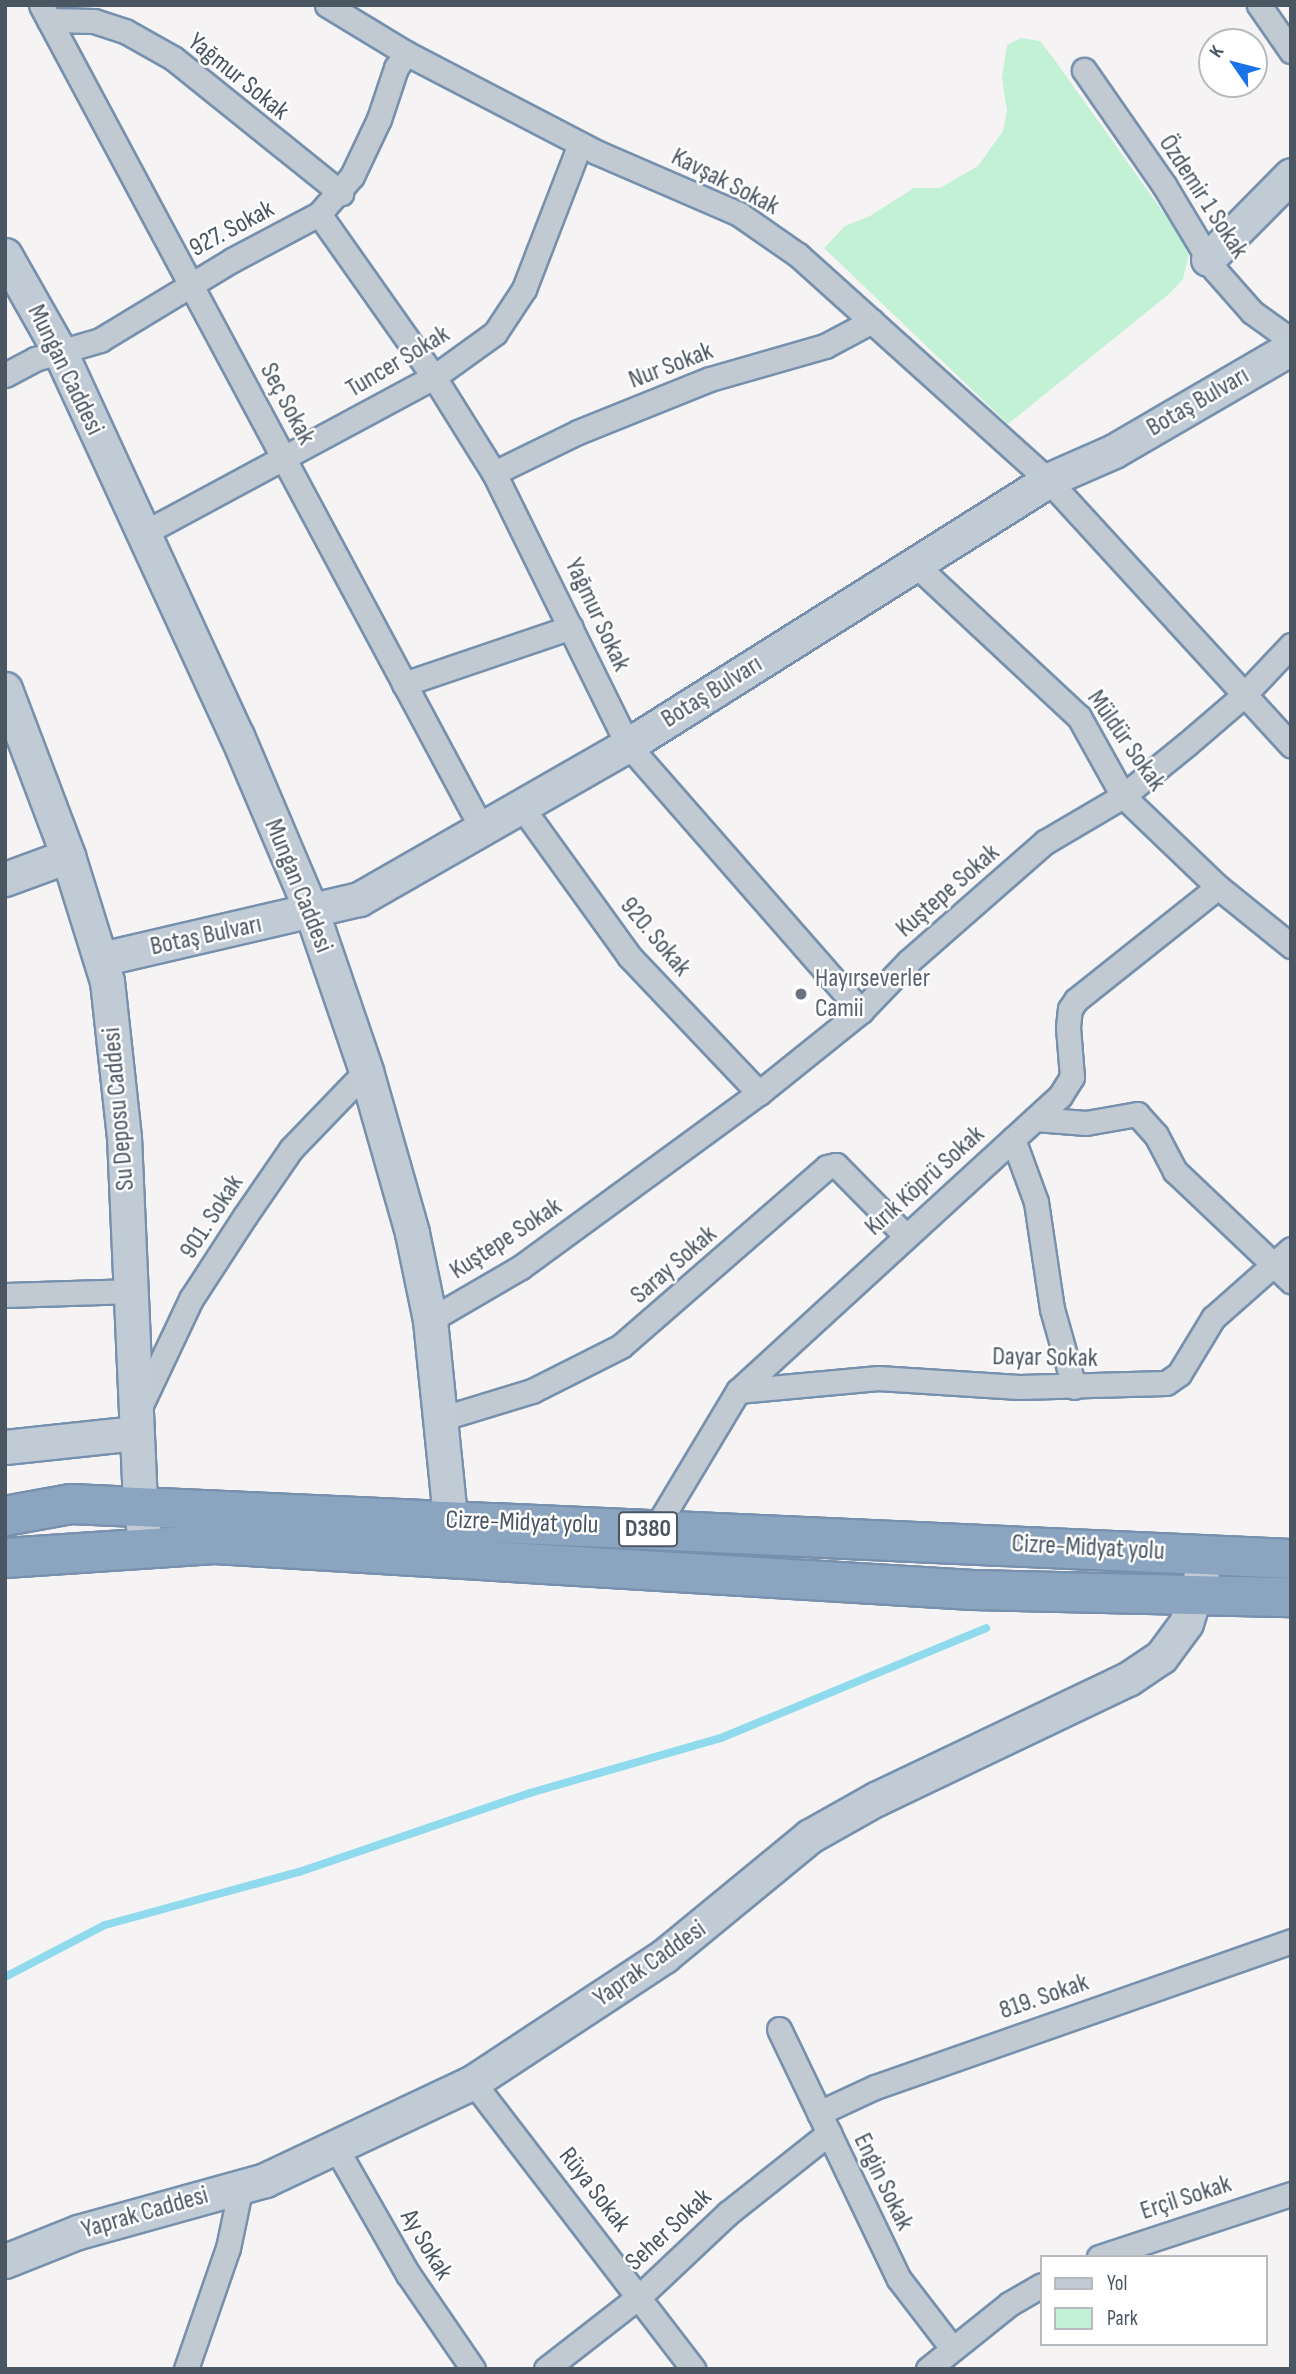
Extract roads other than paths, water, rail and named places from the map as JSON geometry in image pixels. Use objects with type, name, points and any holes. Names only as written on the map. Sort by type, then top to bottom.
[{"type":"highway","name":"Cizre-Midyat yolu","points":[[5,1516],[71,1504],[1206,1553],[1291,1559]]},
{"type":"highway","name":"Cizre-Midyat yolu","points":[[5,1558],[215,1544],[453,1561],[973,1590],[1291,1597]]},
{"type":"street","name":"Kavşak Sokak","points":[[327,5],[407,53],[580,144],[739,214],[798,255],[1048,480],[1243,696],[1291,745]]},
{"type":"street","points":[[1259,5],[1291,51]]},
{"type":"street","name":"Yağmur Sokak","points":[[45,13],[94,21],[125,30],[173,58],[341,193]]},
{"type":"street","name":"Seç Sokak","points":[[45,13],[482,829]]},
{"type":"street","name":"927. Sokak","points":[[5,375],[34,359],[61,354],[100,340],[191,283],[319,214],[341,193],[379,119],[396,68],[407,53]]},
{"type":"street","name":"Özdemir 1 Sokak","points":[[1084,70],[1164,186],[1208,258],[1252,312],[1291,340]]},
{"type":"street","name":"Tuncer Sokak","points":[[142,534],[434,377],[495,333],[524,289],[580,144]]},
{"type":"street","points":[[1208,258],[1291,175]]},
{"type":"street","name":"Yağmur Sokak","points":[[319,214],[434,377],[494,473],[628,745],[861,1011]]},
{"type":"street","name":"Mungan Caddesi","points":[[5,255],[61,354],[237,736],[312,913],[366,1071],[412,1233],[430,1320],[452,1520],[453,1561]]},
{"type":"street","name":"Nur Sokak","points":[[494,473],[578,432],[710,379],[825,346],[872,321]]},
{"type":"street","name":"Botaş Bulvarı","points":[[101,958],[312,913],[359,899],[628,745],[917,566],[1048,480],[1114,452],[1291,348]]},
{"type":"street","name":"Müldür Sokak","points":[[917,566],[1079,717],[1124,796],[1218,887],[1291,946]]},
{"type":"street","points":[[404,684],[571,627]]},
{"type":"street","name":"Kuştepe Sokak","points":[[430,1320],[520,1267],[759,1093],[861,1011],[909,961],[998,888],[1045,842],[1124,796],[1243,696],[1291,645]]},
{"type":"street","name":"Su Deposu Caddesi","points":[[5,689],[68,856],[101,958],[124,1137],[139,1507],[148,1547]]},
{"type":"street","name":"920. Sokak","points":[[521,806],[629,956],[759,1093]]},
{"type":"street","points":[[5,879],[68,856]]},
{"type":"street","name":"Kırık Köprü Sokak","points":[[655,1529],[738,1391],[1060,1096],[1072,1077],[1068,1027],[1070,1009],[1076,1000],[1218,887]]},
{"type":"street","name":"901. Sokak","points":[[136,1424],[191,1300],[245,1216],[291,1149],[366,1071]]},
{"type":"street","points":[[1035,1119],[1086,1123],[1137,1114],[1156,1135],[1175,1171],[1272,1266],[1291,1281]]},
{"type":"street","points":[[1013,1139],[1036,1202],[1052,1309],[1074,1387]]},
{"type":"street","name":"Saray Sokak","points":[[440,1419],[533,1391],[621,1346],[827,1167],[836,1165],[906,1236]]},
{"type":"street","name":"Dayar Sokak","points":[[738,1391],[878,1378],[1074,1387],[1166,1384],[1179,1374],[1213,1318],[1291,1249]]},
{"type":"street","points":[[5,1295],[131,1291]]},
{"type":"street","points":[[5,1447],[136,1424]]},
{"type":"street","name":"Yaprak Caddesi","points":[[5,2261],[90,2228],[241,2186],[336,2148],[473,2082],[698,1932],[810,1836],[876,1799],[1128,1679],[1161,1657],[1186,1623],[1198,1594],[1206,1553]]},
{"type":"street","name":"819. Sokak","points":[[824,2123],[874,2087],[1291,1941]]},
{"type":"street","name":"Engin Sokak","points":[[779,2029],[899,2279],[952,2348]]},
{"type":"street","name":"Rüya Sokak","points":[[473,2082],[640,2295],[694,2369]]},
{"type":"street","name":"Seher Sokak","points":[[546,2369],[640,2295],[824,2123]]},
{"type":"street","name":"Ay Sokak","points":[[336,2148],[408,2274],[473,2369]]},
{"type":"street","points":[[186,2369],[228,2248],[241,2186]]},
{"type":"street","name":"Erçil Sokak","points":[[1105,2255],[1291,2194]]},
{"type":"street","points":[[928,2369],[952,2348],[1040,2286]]},
{"type":"waterway","points":[[5,1977],[105,1925],[299,1872],[530,1793],[721,1738],[986,1628]]},
{"type":"place","name":"Hayırseverler Camii","points":[[801,994]]}]
